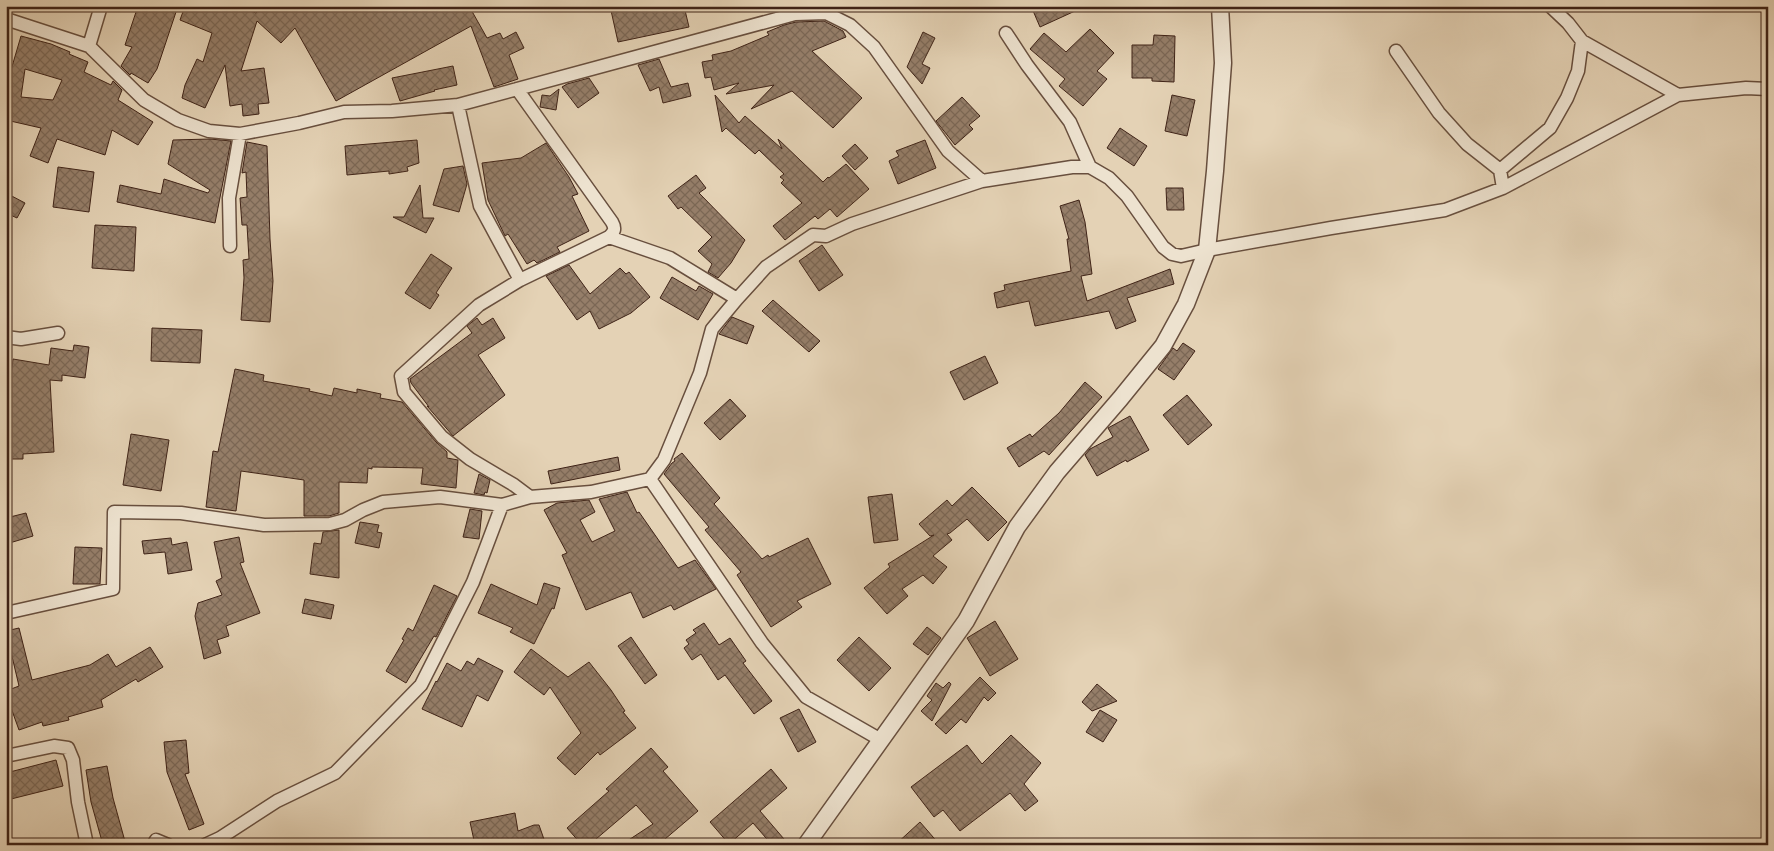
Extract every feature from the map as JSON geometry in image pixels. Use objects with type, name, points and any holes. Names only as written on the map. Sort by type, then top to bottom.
[{"type":"street","points":[[89,46],[101,6]]},
{"type":"street","points":[[806,845],[966,621],[1017,527],[1057,472],[1163,346],[1186,304],[1207,250],[1223,63],[1220,6]]},
{"type":"street","points":[[1550,6],[1568,23],[1582,41],[1678,94]]},
{"type":"street","points":[[6,20],[89,46],[144,100],[178,120],[209,131],[240,134],[344,112],[392,111],[458,105],[795,14],[826,14],[850,25],[874,47],[948,152],[982,181]]},
{"type":"street","points":[[1006,32],[1027,65],[1070,122],[1090,167]]},
{"type":"street","points":[[1500,170],[1550,128],[1567,98],[1578,71],[1582,41]]},
{"type":"street","points":[[1396,50],[1439,114],[1467,144],[1500,170],[1503,188]]},
{"type":"street","points":[[6,613],[114,588],[114,512],[181,513],[264,525],[330,524],[345,520],[383,502],[440,497],[502,505],[530,497],[591,492],[650,479],[664,460],[700,373],[712,329],[766,267],[813,235],[826,236],[852,224],[982,181],[1090,167],[1109,178],[1127,196],[1163,248],[1172,254],[1180,256],[1331,228],[1445,210],[1503,188],[1678,94],[1768,88]]},
{"type":"street","points":[[518,89],[612,222],[615,227],[614,232],[609,237],[520,280],[479,305],[401,376],[404,392],[442,436],[470,459],[530,497]]},
{"type":"street","points":[[458,105],[480,206],[520,280]]},
{"type":"street","points":[[230,246],[229,198],[240,134]]},
{"type":"street","points":[[609,237],[670,258],[737,299]]},
{"type":"street","points":[[6,337],[21,339],[58,332]]},
{"type":"street","points":[[650,479],[762,643],[806,697],[881,740]]},
{"type":"street","points":[[205,845],[220,838],[277,801],[335,773],[421,685],[473,582],[502,505]]},
{"type":"street","points":[[6,756],[54,746],[68,748],[73,760],[78,802],[87,845]]},
{"type":"street","points":[[153,845],[156,840],[168,845]]},
{"type":"building","points":[[138,6],[167,6],[177,9],[157,69],[148,83],[131,73],[130,75],[121,66],[132,47],[125,45]]},
{"type":"building","points":[[185,6],[238,6],[256,13],[262,6],[469,6],[487,38],[500,33],[503,39],[516,32],[524,48],[509,55],[518,79],[494,87],[471,26],[336,101],[295,28],[281,43],[257,21],[241,71],[264,68],[269,103],[258,104],[259,114],[243,116],[242,104],[230,106],[225,65],[205,108],[182,98],[185,85],[197,59],[203,62],[212,33],[180,20]]},
{"type":"building","points":[[610,6],[684,6],[689,27],[618,42]]},
{"type":"building","points":[[1031,6],[1086,6],[1040,27]]},
{"type":"building","points":[[824,21],[843,31],[846,37],[812,51],[862,98],[833,128],[792,91],[751,109],[774,85],[726,94],[739,83],[714,90],[711,77],[705,78],[702,62],[713,60],[712,55],[731,51],[769,35],[767,32],[784,25],[796,22]]},
{"type":"building","points":[[1090,29],[1114,53],[1097,71],[1107,79],[1083,106],[1059,86],[1065,79],[1030,49],[1044,33],[1066,52]]},
{"type":"building","points":[[923,32],[935,38],[922,64],[930,68],[922,84],[907,67]]},
{"type":"building","points":[[1154,35],[1175,36],[1174,82],[1152,81],[1152,78],[1132,78],[1132,45],[1153,45]]},
{"type":"building","points":[[21,36],[51,44],[88,62],[84,72],[111,85],[113,81],[122,90],[118,100],[153,122],[138,145],[112,130],[105,155],[57,139],[48,163],[30,156],[41,128],[6,120],[6,69],[11,70]],"holes":[[[25,69],[62,80],[53,100],[21,97]]]},
{"type":"building","points":[[659,59],[671,87],[688,83],[691,96],[663,103],[659,87],[650,91],[638,65]]},
{"type":"building","points":[[453,66],[457,85],[400,101],[392,78]]},
{"type":"building","points":[[589,78],[599,93],[578,108],[562,87]]},
{"type":"building","points":[[559,89],[556,110],[540,107],[542,95],[550,96]]},
{"type":"building","points":[[715,95],[739,123],[745,116],[782,149],[778,139],[823,182],[846,164],[869,189],[837,217],[830,209],[818,219],[815,216],[785,240],[773,226],[802,203],[781,183],[784,180],[780,177],[784,174],[759,150],[755,154],[726,128],[722,132]]},
{"type":"building","points":[[1172,95],[1195,100],[1187,136],[1165,131]]},
{"type":"building","points":[[962,97],[980,116],[969,125],[973,129],[955,145],[936,121]]},
{"type":"building","points":[[1120,128],[1147,146],[1134,166],[1107,148]]},
{"type":"building","points":[[210,139],[231,141],[215,223],[117,202],[120,185],[161,194],[164,179],[208,193],[210,190],[168,164],[173,140]]},
{"type":"building","points":[[417,140],[419,163],[407,167],[408,171],[389,174],[389,171],[347,175],[345,146]]},
{"type":"building","points":[[925,140],[936,168],[898,184],[889,161],[899,156],[896,151]]},
{"type":"building","points":[[247,142],[267,146],[273,281],[270,322],[241,320],[244,278],[243,260],[249,259],[247,225],[242,225],[240,198],[247,197],[246,172],[242,173]]},
{"type":"building","points":[[546,143],[578,194],[572,196],[589,231],[557,247],[560,252],[537,263],[534,260],[527,264],[508,234],[505,236],[488,200],[482,163],[521,158]]},
{"type":"building","points":[[855,144],[868,158],[855,170],[842,156]]},
{"type":"building","points":[[463,166],[467,184],[459,212],[433,205],[444,169]]},
{"type":"building","points":[[58,167],[94,172],[89,212],[53,207]]},
{"type":"building","points":[[696,175],[706,188],[699,193],[745,240],[731,263],[718,278],[708,272],[712,264],[698,251],[712,237],[681,207],[678,209],[668,196]]},
{"type":"building","points":[[420,185],[423,218],[434,218],[426,233],[393,217],[404,217]]},
{"type":"building","points":[[1166,188],[1183,188],[1184,210],[1167,210]]},
{"type":"building","points":[[6,193],[25,203],[17,218],[6,213]]},
{"type":"building","points":[[1079,200],[1085,222],[1092,274],[1081,276],[1087,301],[1170,269],[1174,284],[1127,298],[1136,321],[1116,329],[1109,311],[1035,326],[1029,301],[997,308],[994,293],[1005,290],[1004,285],[1071,271],[1067,239],[1069,239],[1060,206]]},
{"type":"building","points":[[95,225],[136,227],[134,271],[92,268]]},
{"type":"building","points":[[822,245],[843,275],[819,291],[799,261]]},
{"type":"building","points":[[431,254],[452,268],[436,293],[439,295],[430,309],[405,293]]},
{"type":"building","points":[[569,265],[590,294],[620,268],[626,274],[629,272],[650,297],[631,313],[599,329],[590,311],[577,320],[546,276]]},
{"type":"building","points":[[672,277],[696,291],[699,286],[713,294],[698,320],[660,298]]},
{"type":"building","points":[[773,300],[820,341],[809,352],[762,311]]},
{"type":"building","points":[[732,317],[754,326],[747,344],[719,334]]},
{"type":"building","points":[[477,318],[482,325],[493,318],[505,338],[478,355],[505,395],[453,436],[427,406],[429,407],[410,379],[472,333],[467,326]]},
{"type":"building","points":[[152,328],[202,330],[200,363],[151,361]]},
{"type":"building","points":[[1183,343],[1195,351],[1174,380],[1158,369],[1173,348],[1177,351]]},
{"type":"building","points":[[74,345],[89,347],[85,378],[62,375],[62,381],[50,380],[54,452],[23,454],[23,459],[8,459],[8,398],[13,359],[49,365],[51,348],[73,351]]},
{"type":"building","points":[[985,356],[998,383],[964,400],[950,372]]},
{"type":"building","points":[[235,369],[264,375],[263,381],[310,389],[309,391],[332,396],[334,388],[357,393],[357,389],[381,394],[380,398],[402,402],[447,452],[447,458],[458,460],[456,488],[421,484],[423,468],[372,467],[372,469],[368,468],[367,483],[339,482],[339,513],[329,516],[304,516],[304,480],[241,471],[236,511],[206,507],[213,451],[218,452]]},
{"type":"building","points":[[1085,382],[1102,397],[1049,455],[1044,451],[1019,467],[1007,448],[1030,434],[1032,437],[1059,413]]},
{"type":"building","points":[[1187,395],[1212,425],[1188,445],[1163,415]]},
{"type":"building","points":[[730,399],[746,416],[720,440],[704,423]]},
{"type":"building","points":[[1130,416],[1149,450],[1097,476],[1085,455],[1090,449],[1113,437],[1108,428]]},
{"type":"building","points":[[131,434],[169,440],[161,491],[123,485]]},
{"type":"building","points":[[682,453],[720,498],[714,504],[762,559],[808,538],[831,584],[797,601],[802,607],[771,627],[737,575],[741,572],[705,530],[709,527],[664,474],[675,461],[674,459]]},
{"type":"building","points":[[618,457],[620,470],[551,484],[548,471]]},
{"type":"building","points":[[479,474],[490,480],[487,493],[485,492],[484,495],[474,493]]},
{"type":"building","points":[[972,487],[1007,522],[988,541],[967,519],[947,534],[952,540],[933,556],[947,567],[933,584],[923,575],[902,589],[908,596],[887,614],[864,588],[890,567],[888,564],[934,535],[930,536],[919,524],[947,500],[952,506]]},
{"type":"building","points":[[627,492],[637,513],[639,512],[678,568],[695,560],[716,589],[674,610],[671,605],[643,618],[631,592],[586,610],[562,555],[567,553],[544,510],[557,503],[589,500],[595,512],[580,520],[592,542],[615,531],[599,499]]},
{"type":"building","points":[[892,494],[898,540],[874,543],[868,497]]},
{"type":"building","points":[[470,509],[482,511],[479,539],[463,537]]},
{"type":"building","points":[[26,513],[33,536],[6,544],[6,518]]},
{"type":"building","points":[[360,522],[379,525],[377,532],[382,533],[379,548],[355,543]]},
{"type":"building","points":[[339,530],[339,578],[310,574],[314,543],[321,544],[323,532]]},
{"type":"building","points":[[239,537],[244,562],[240,563],[260,613],[226,626],[229,636],[217,640],[221,653],[204,659],[195,616],[198,603],[222,595],[216,581],[222,578],[214,542]]},
{"type":"building","points":[[171,538],[172,545],[187,542],[192,570],[168,574],[165,552],[144,554],[142,541]]},
{"type":"building","points":[[75,547],[102,548],[100,584],[73,584]]},
{"type":"building","points":[[544,583],[560,588],[554,609],[552,608],[534,644],[510,632],[513,628],[478,613],[491,584],[537,605]]},
{"type":"building","points":[[434,585],[457,596],[436,637],[434,636],[406,683],[386,671],[404,640],[402,639],[408,628],[413,631]]},
{"type":"building","points":[[305,599],[334,605],[331,619],[302,613]]},
{"type":"building","points":[[995,621],[1018,659],[990,676],[967,638]]},
{"type":"building","points":[[704,623],[719,645],[730,638],[746,661],[743,663],[772,701],[754,714],[725,675],[718,680],[701,654],[692,660],[684,648],[689,644],[686,640],[696,633],[693,630]]},
{"type":"building","points":[[927,627],[941,638],[928,655],[913,644]]},
{"type":"building","points":[[19,628],[32,680],[90,665],[108,654],[116,667],[150,647],[163,667],[138,682],[136,679],[101,700],[103,707],[68,717],[69,720],[43,726],[42,722],[19,730],[6,694],[6,691],[19,686],[6,631]]},
{"type":"building","points":[[631,637],[657,675],[645,684],[618,646]]},
{"type":"building","points":[[859,637],[891,668],[869,691],[837,660]]},
{"type":"building","points":[[531,649],[568,677],[589,662],[611,690],[625,711],[623,712],[636,728],[600,755],[598,752],[575,775],[557,758],[581,733],[550,687],[544,695],[514,672]]},
{"type":"building","points":[[478,658],[503,671],[488,701],[477,695],[462,727],[422,709],[447,663],[461,671],[467,661],[474,665]]},
{"type":"building","points":[[980,677],[996,693],[988,701],[984,697],[966,723],[961,719],[946,734],[935,724]]},
{"type":"building","points":[[949,682],[951,684],[932,721],[921,711],[932,700],[927,696],[936,683],[943,688]]},
{"type":"building","points":[[1097,684],[1117,701],[1092,711],[1082,702]]},
{"type":"building","points":[[799,709],[816,742],[798,752],[780,718]]},
{"type":"building","points":[[1100,710],[1117,720],[1103,742],[1086,732]]},
{"type":"building","points":[[1011,735],[1041,763],[1024,784],[1038,801],[1025,811],[1010,793],[960,831],[943,810],[934,817],[911,787],[967,745],[982,764]]},
{"type":"building","points":[[186,740],[189,773],[185,774],[204,824],[189,830],[167,772],[164,742]]},
{"type":"building","points":[[651,748],[668,767],[663,771],[698,811],[658,845],[621,845],[653,824],[636,805],[589,845],[582,845],[567,828],[609,791],[606,789]]},
{"type":"building","points":[[56,760],[63,786],[11,799],[6,782],[6,773]]},
{"type":"building","points":[[107,766],[113,798],[126,845],[103,845],[91,802],[86,770]]},
{"type":"building","points":[[771,769],[787,788],[760,811],[784,839],[778,845],[772,845],[753,823],[729,844],[710,822]]},
{"type":"building","points":[[515,813],[518,831],[539,825],[546,845],[524,845],[523,842],[510,845],[475,845],[470,822]]},
{"type":"building","points":[[920,822],[940,845],[895,845]]}]
